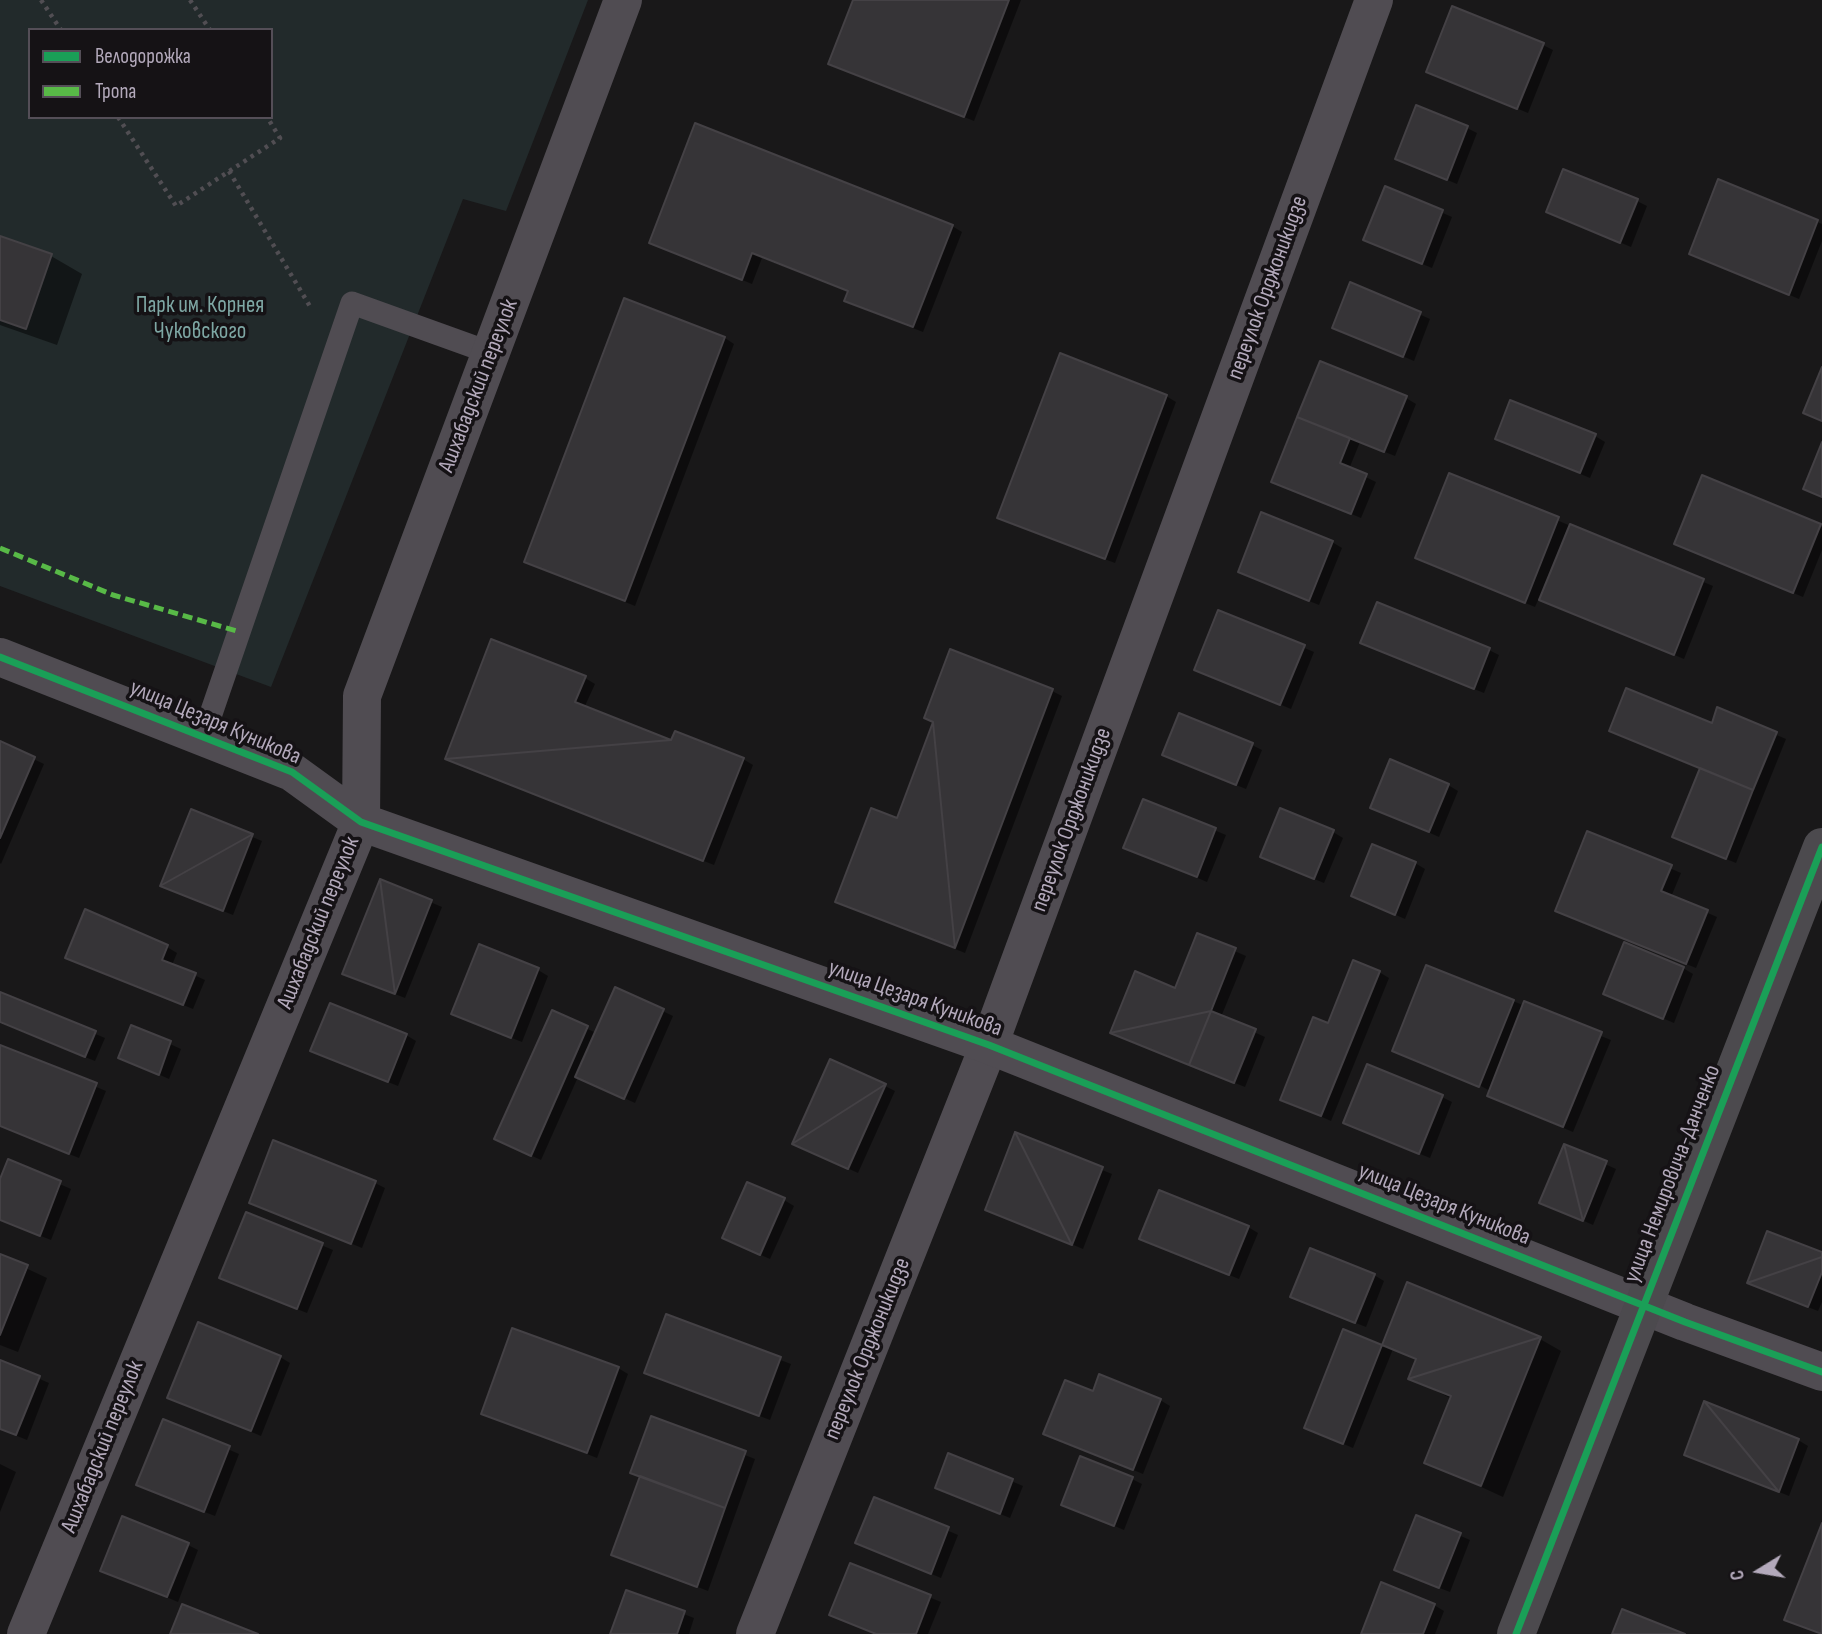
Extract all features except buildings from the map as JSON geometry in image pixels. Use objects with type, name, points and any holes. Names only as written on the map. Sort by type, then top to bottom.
[{"type":"main road","name":"улица Немировича-Данченко","points":[[1516,1634],[1822,847]]},
{"type":"street","name":"Ашхабадский переулок","points":[[26,1634],[361,822],[362,696],[623,0]]},
{"type":"street","name":"переулок Орджоникидзе","points":[[755,1634],[989,1045],[1374,0]]},
{"type":"street","name":"улица Цезаря Куникова","points":[[0,657],[292,772],[361,822],[989,1045],[1643,1306],[1822,1372]]},
{"type":"lane","points":[[204,737],[352,303],[491,353]]},
{"type":"path","points":[[41,0],[60,28]]},
{"type":"path","points":[[190,0],[209,28]]},
{"type":"path","points":[[119,119],[176,206],[280,138],[268,119]]},
{"type":"path","points":[[229,171],[323,328],[342,334]]},
{"type":"green space","name":"Парк им. Корнея Чуковского","points":[[0,0],[588,0],[506,211],[463,199],[271,687],[0,586]]},
{"type":"marked path","points":[[0,548],[113,595],[240,632]]},
{"type":"cycle path","points":[[0,657],[292,772],[361,822],[989,1045],[1685,1322],[1822,1372]]},
{"type":"cycle path","points":[[1516,1634],[1822,847]]}]
